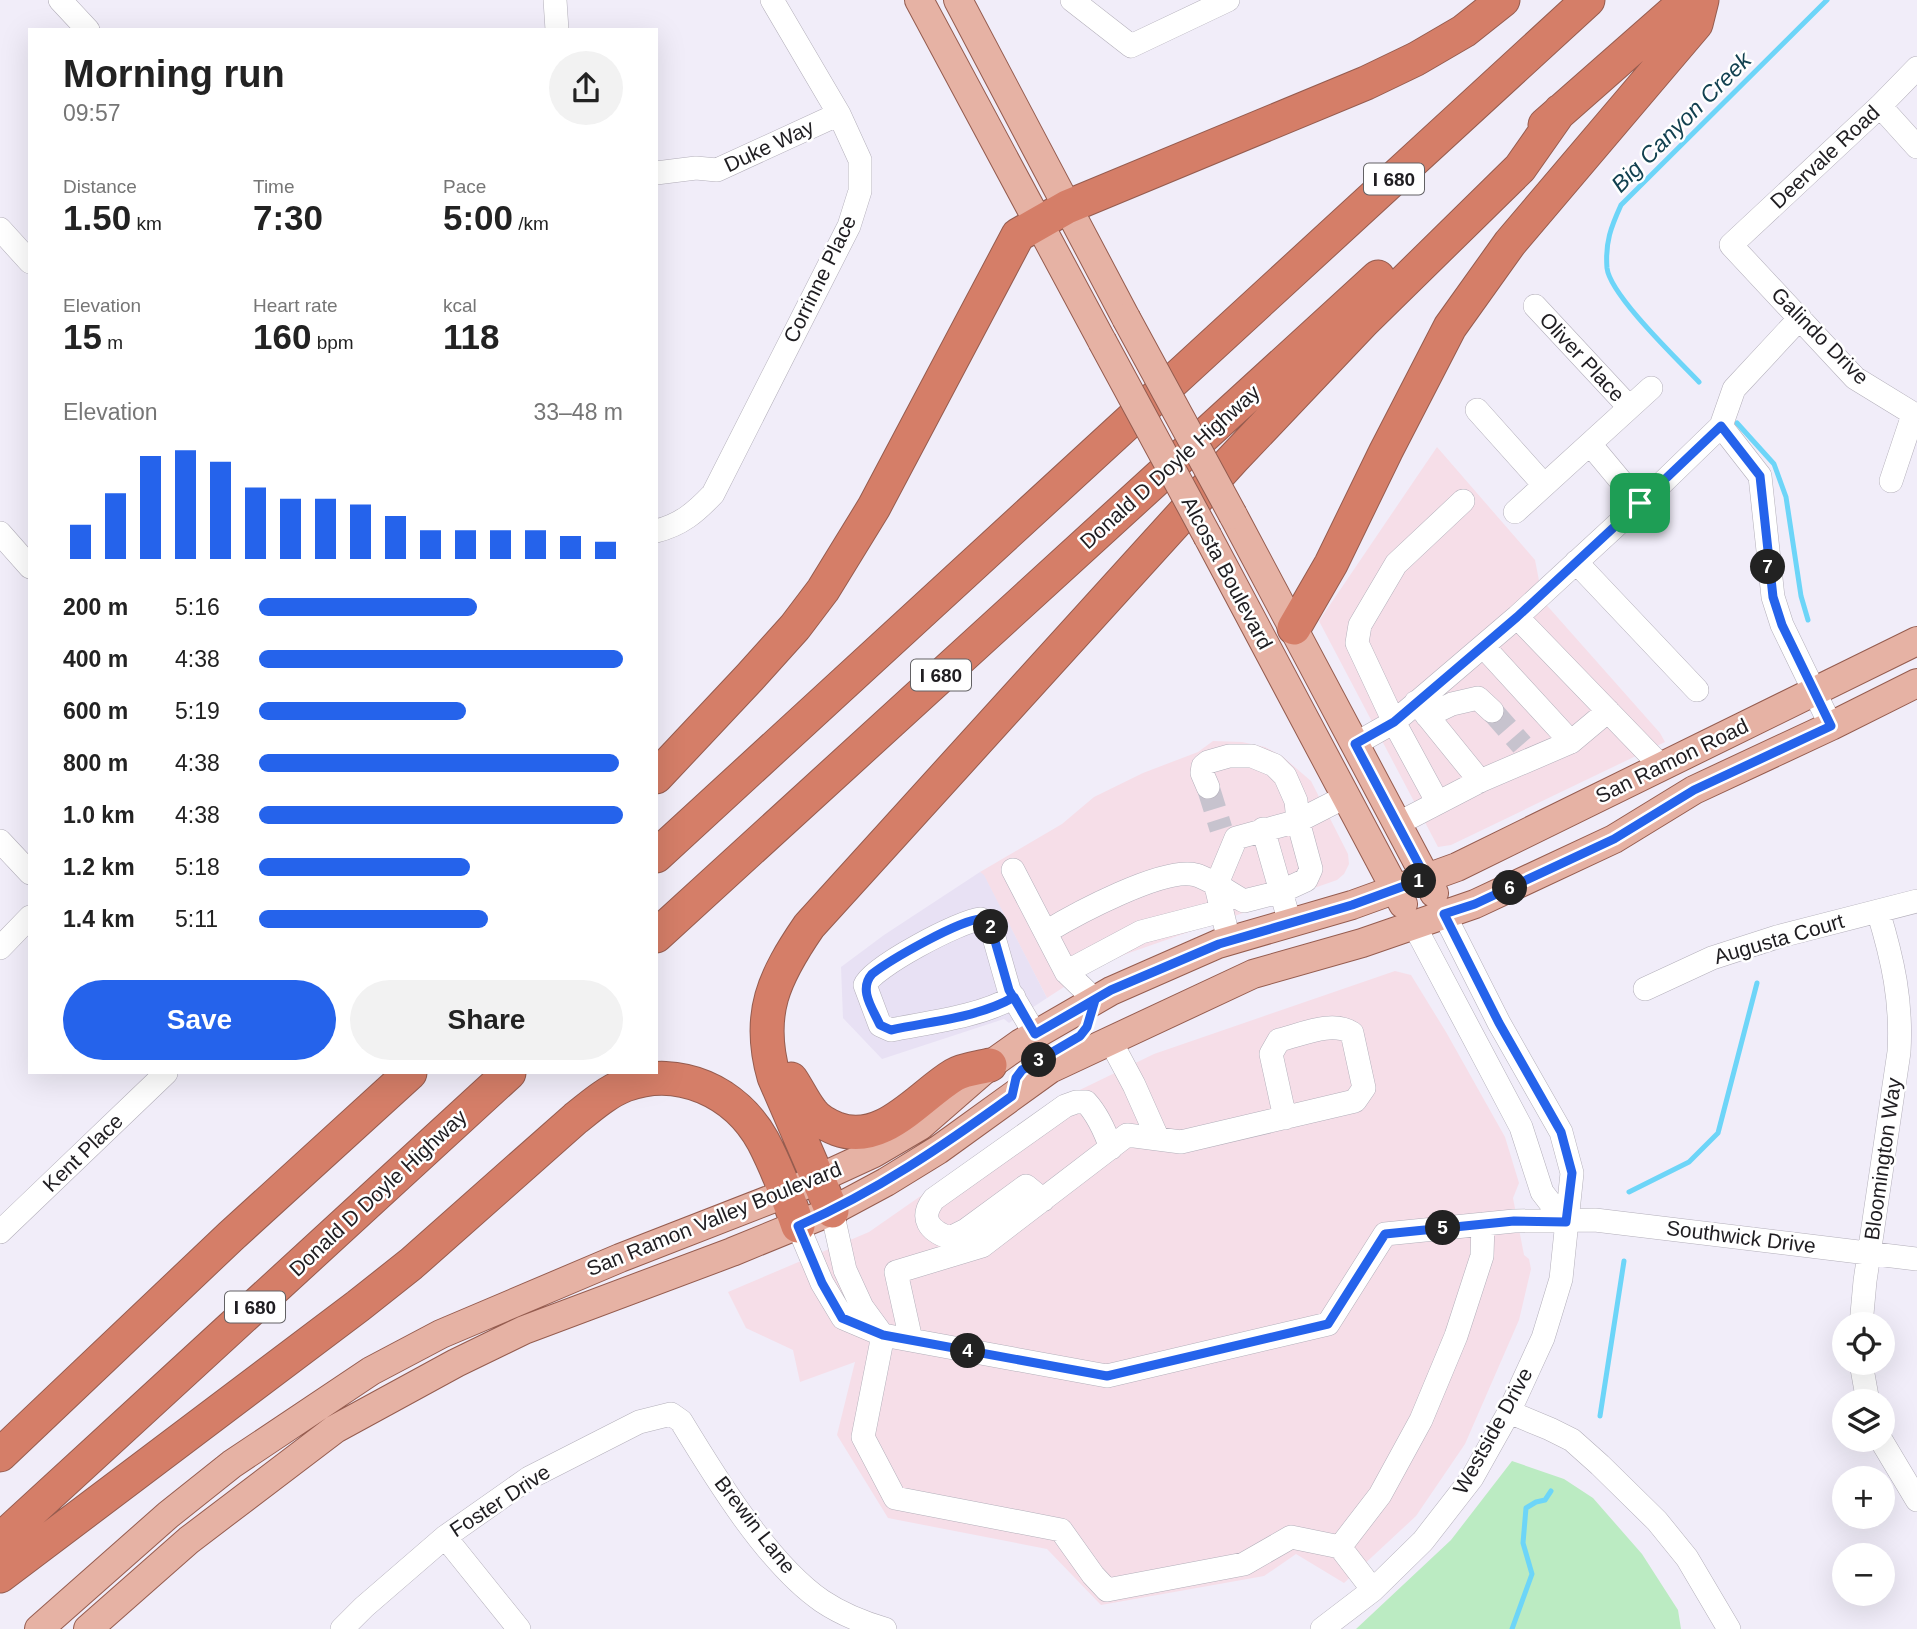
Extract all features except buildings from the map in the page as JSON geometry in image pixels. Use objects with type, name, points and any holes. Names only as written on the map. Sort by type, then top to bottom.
[{"type":"highway","points":[[658,775],[786,637],[823,590],[874,508],[1018,235],[1068,207],[1366,83],[1416,59],[1464,31],[1503,0]]},
{"type":"highway","name":"I 680","points":[[658,854],[1588,0]]},
{"type":"highway","name":"Donald D Doyle Highway","points":[[658,934],[1560,111],[1687,0]]},
{"type":"highway","points":[[1293,628],[1331,564],[1450,327],[1510,243],[1696,24],[1702,0]]},
{"type":"highway","points":[[832,1211],[774,1077],[768,1056],[766,1038],[770,997],[788,957],[809,926],[1233,459],[1364,321],[1520,168],[1560,111]]},
{"type":"highway","points":[[766,1038],[812,1112],[827,1125],[856,1133],[873,1130],[896,1118],[956,1073],[990,1065]]},
{"type":"highway","points":[[0,1455],[231,1236],[409,1074]]},
{"type":"highway","name":"Donald D Doyle Highway","points":[[0,1540],[508,1074]]},
{"type":"highway","points":[[0,1576],[358,1306],[411,1264],[598,1099],[625,1085],[656,1077],[687,1080],[717,1092],[734,1105],[762,1139],[787,1193],[798,1226]]},
{"type":"main road","name":"Alcosta Boulevard","points":[[919,0],[1347,796],[1413,925]]},
{"type":"main road","name":"Alcosta Boulevard","points":[[958,0],[1126,318],[1399,823],[1444,914]]},
{"type":"main road","name":"San Ramon Road","points":[[1426,878],[1457,867],[1917,641]]},
{"type":"main road","name":"San Ramon Road","points":[[1444,914],[1475,904],[1614,839],[1694,790],[1917,683]]},
{"type":"main road","name":"San Ramon Valley Boulevard","points":[[39,1629],[168,1515],[232,1464],[371,1371],[441,1334],[515,1301],[787,1193],[874,1153],[920,1126],[990,1065],[1035,1034],[1111,990],[1229,941],[1426,878]]},
{"type":"main road","name":"San Ramon Valley Boulevard","points":[[103,1624],[188,1540],[335,1429],[456,1363],[524,1330],[832,1211],[938,1150],[1050,1069],[1253,974],[1362,943],[1444,914]]},
{"type":"main road","points":[[1012,1096],[1016,1078],[1022,1070],[1080,1036],[1087,1027],[1095,1000]]},
{"type":"street","points":[[60,0],[86,28]]},
{"type":"street","points":[[555,0],[558,28]]},
{"type":"street","name":"Corrinne Place","points":[[658,531],[674,527],[695,513],[713,494],[849,226],[860,191],[860,160],[839,114],[772,0]]},
{"type":"street","points":[[1072,0],[1130,46],[1228,0]]},
{"type":"street","name":"Deervale Road","points":[[1731,245],[1917,68]]},
{"type":"street","points":[[1880,106],[1917,147]]},
{"type":"street","name":"Duke Way","points":[[658,173],[696,168],[717,170],[839,114]]},
{"type":"street","points":[[0,229],[28,260]]},
{"type":"street","name":"Galindo Drive","points":[[1731,245],[1855,377],[1915,416]]},
{"type":"street","name":"Oliver Place","points":[[1535,306],[1629,407]]},
{"type":"street","points":[[1422,709],[1483,646],[1721,426],[1734,388],[1800,318]]},
{"type":"street","name":"Oliver Place","points":[[1515,512],[1651,387]]},
{"type":"street","points":[[1477,410],[1544,485]]},
{"type":"street","points":[[1891,481],[1915,416]]},
{"type":"street","points":[[1721,426],[1760,476],[1773,597],[1782,625],[1831,726]]},
{"type":"street","points":[[1590,444],[1640,503]]},
{"type":"street","points":[[1438,803],[1394,722],[1357,643],[1360,625],[1395,564],[1463,501]]},
{"type":"street","points":[[0,533],[28,565]]},
{"type":"street","points":[[1576,562],[1697,690]]},
{"type":"street","points":[[1517,617],[1662,767]]},
{"type":"street","points":[[1483,646],[1571,742]]},
{"type":"street","points":[[1355,744],[1422,709],[1478,698],[1492,711]]},
{"type":"street","points":[[1422,709],[1480,781]]},
{"type":"street","points":[[1399,823],[1480,781],[1527,752],[1571,742],[1608,711]]},
{"type":"street","points":[[1046,932],[1110,897],[1165,878],[1195,875],[1244,901],[1280,892],[1306,880],[1311,869],[1298,821],[1296,801],[1291,787],[1274,765],[1240,755],[1208,762],[1203,766],[1202,773],[1208,787]]},
{"type":"street","points":[[1229,941],[1216,886],[1236,838],[1298,821],[1347,796]]},
{"type":"street","points":[[1221,829],[1244,901]]},
{"type":"street","points":[[1263,829],[1290,923]]},
{"type":"street","points":[[0,841],[28,871]]},
{"type":"street","points":[[1013,870],[1066,972],[1095,1000]]},
{"type":"street","name":"Augusta Court","points":[[1645,989],[1712,958],[1777,936],[1917,901]]},
{"type":"street","points":[[1066,972],[1141,933],[1222,911]]},
{"type":"street","name":"Bloomington Way","points":[[1863,1312],[1899,1052],[1901,1018],[1898,986],[1878,911]]},
{"type":"street","name":"Westside Drive","points":[[1322,1629],[1373,1590],[1423,1541],[1472,1478],[1509,1412],[1543,1338],[1561,1279],[1572,1173],[1561,1132],[1499,1023],[1444,914]]},
{"type":"street","points":[[0,948],[28,919]]},
{"type":"street","points":[[1014,997],[981,1011],[891,1030],[880,1025],[865,985],[880,968],[962,924],[981,919],[991,927],[1009,990],[1014,997],[1035,1034]]},
{"type":"street","points":[[1413,925],[1521,1127],[1542,1192],[1566,1222]]},
{"type":"street","points":[[798,1226],[822,1283],[842,1318],[883,1335],[911,1340],[896,1272],[982,1246],[1127,1135],[1181,1142],[1285,1118],[1355,1101],[1364,1088],[1352,1032],[1334,1027],[1279,1040],[1271,1054],[1285,1118]]},
{"type":"street","points":[[1111,1042],[1158,1139]]},
{"type":"street","name":"Kent Place","points":[[0,1232],[165,1074]]},
{"type":"street","points":[[1043,1200],[1026,1186],[966,1230],[950,1238],[934,1231],[926,1217],[926,1208],[934,1199],[1057,1111],[1076,1102],[1086,1102],[1092,1108],[1103,1126],[1111,1148]]},
{"type":"street","points":[[832,1211],[845,1270],[862,1307],[883,1335],[863,1437],[895,1498],[1060,1530],[1107,1590],[1244,1564],[1291,1537],[1340,1547],[1373,1590]]},
{"type":"street","name":"Southwick Drive","points":[[911,1340],[1107,1376],[1328,1324],[1385,1234],[1514,1221],[1595,1220],[1917,1259]]},
{"type":"street","points":[[1340,1547],[1380,1495],[1422,1420],[1455,1336],[1482,1256],[1483,1224]]},
{"type":"street","points":[[1509,1412],[1572,1440],[1610,1474],[1657,1521],[1687,1558],[1730,1629]]},
{"type":"street","name":"Foster Drive","points":[[342,1629],[444,1537],[529,1478],[619,1432],[659,1415],[671,1414],[681,1421]]},
{"type":"street","name":"Brewin Lane","points":[[681,1421],[753,1529],[788,1572],[822,1601],[867,1624],[885,1629]]},
{"type":"street","points":[[1888,1452],[1917,1500]]},
{"type":"street","points":[[444,1537],[519,1629]]},
{"type":"shaded area","points":[[1437,447],[1535,560],[1543,601],[1660,733],[1665,742],[1451,845],[1438,847],[1319,621]]},
{"type":"shaded area","points":[[1213,741],[1242,742],[1265,747],[1282,756],[1311,781],[1348,854],[1349,864],[1344,874],[1337,880],[1126,954],[1087,972],[1047,998],[980,872],[1062,824],[1094,797],[1143,773],[1198,752]]},
{"type":"shaded area","points":[[980,872],[984,875],[1047,998],[1009,1023],[1004,1019],[882,1059],[843,1018],[841,967],[884,935]]},
{"type":"shaded area","points":[[1395,971],[1411,975],[1505,1137],[1519,1183],[1513,1198],[1524,1255],[1529,1259],[1531,1269],[1519,1320],[1465,1444],[1416,1516],[1344,1583],[1296,1554],[1264,1576],[1101,1605],[1047,1549],[888,1518],[837,1435],[855,1362],[800,1382],[793,1350],[746,1328],[728,1292],[869,1232],[1057,1101],[1154,1054]]},
{"type":"green space","points":[[1512,1461],[1564,1479],[1593,1498],[1642,1554],[1678,1610],[1681,1629],[1356,1629],[1451,1540]]},
{"type":"waterway","name":"Big Canyon Creek","points":[[1699,382],[1646,327],[1611,280],[1607,259],[1612,228],[1621,205],[1827,0]]},
{"type":"waterway","name":"Big Canyon Creek","points":[[1737,423],[1774,464],[1786,497],[1801,596],[1808,620]]},
{"type":"waterway","name":"Big Canyon Creek","points":[[1629,1192],[1689,1162],[1718,1133],[1757,983]]},
{"type":"waterway","name":"Big Canyon Creek","points":[[1600,1416],[1624,1261]]},
{"type":"waterway","name":"Big Canyon Creek","points":[[1512,1629],[1532,1574],[1523,1543],[1526,1508],[1545,1500],[1551,1491]]},
{"type":"tunnel","points":[[1492,711],[1522,745]]},
{"type":"tunnel","points":[[1208,787],[1221,829]]},
{"type":"route","points":[[1640,503],[1517,617],[1394,722],[1355,744],[1426,878],[1352,905],[1219,944],[1111,990],[1035,1034],[1014,997],[1009,990],[991,927],[981,919],[962,924],[872,974],[866,981],[866,992],[880,1025],[891,1030],[981,1011],[1014,997],[1018,1005],[1035,1034],[1095,1000],[1087,1027],[1080,1036],[1022,1070],[1016,1078],[1012,1096],[938,1150],[886,1182],[798,1226],[822,1283],[842,1318],[883,1335],[1107,1376],[1328,1324],[1385,1234],[1514,1221],[1566,1222],[1572,1173],[1561,1132],[1499,1023],[1444,914],[1475,904],[1614,839],[1694,790],[1831,726],[1782,625],[1773,597],[1760,476],[1721,426],[1640,503]]}]
